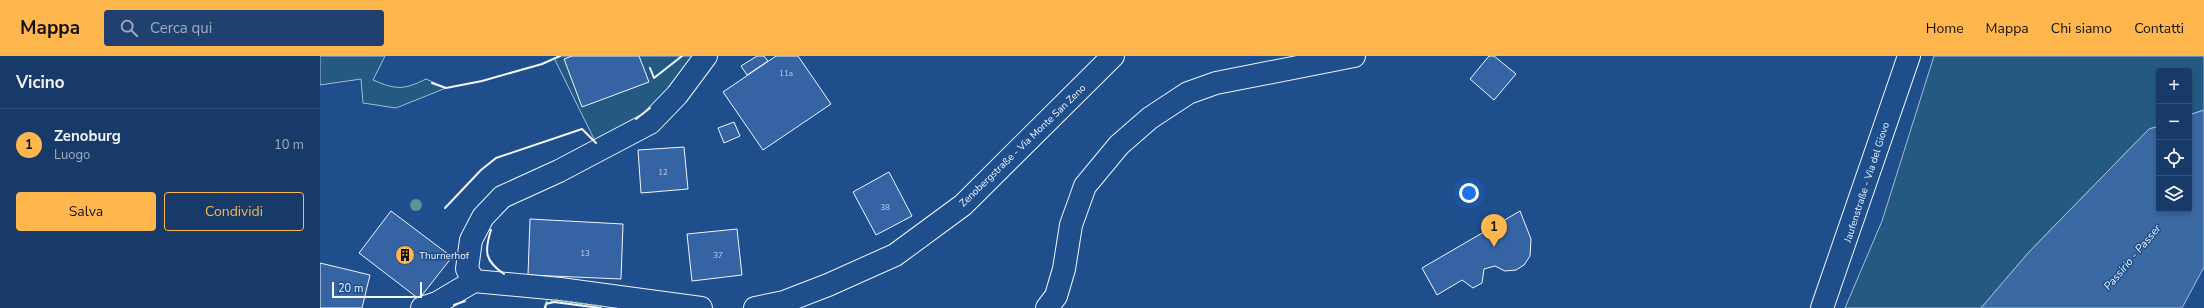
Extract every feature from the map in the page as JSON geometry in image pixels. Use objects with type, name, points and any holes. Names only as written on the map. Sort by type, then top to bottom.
[{"type":"street","points":[[474,281],[467,269],[471,240],[484,217],[502,197],[559,171],[650,123],[676,95],[706,56]]},
{"type":"street","name":"Zenobergstraße - Via Monte San Zeno","points":[[754,308],[784,302],[828,285],[895,255],[963,205],[1113,56]]},
{"type":"street","points":[[1047,308],[1056,296],[1064,269],[1071,225],[1085,186],[1119,145],[1150,118],[1188,93],[1216,83],[1354,56]]},
{"type":"street","name":"Jaufenstraße - Via del Giovo","points":[[1822,308],[1909,56]]},
{"type":"street","points":[[422,308],[437,303],[474,281],[560,289],[701,308]]},
{"type":"shaded area","points":[[320,56],[385,56],[373,80],[388,86],[406,87],[426,79],[446,88],[396,108],[363,103],[361,79],[320,85]]},
{"type":"shaded area","points":[[560,56],[699,56],[660,100],[639,117],[596,143],[554,58]]},
{"type":"shaded area","points":[[1934,56],[2204,56],[2204,110],[2192,114],[2192,68],[2156,68],[2156,127],[2149,129],[2029,252],[1981,308],[1845,308],[1882,221]]},
{"type":"water","name":"Passirio - Passer","points":[[2204,110],[2204,267],[2182,308],[1981,308],[2029,252],[2149,129],[2156,127],[2156,212],[2192,212],[2192,114]]},
{"type":"building","points":[[572,56],[639,56],[649,82],[582,107],[564,59]]},
{"type":"building","points":[[757,56],[764,56],[768,61],[747,75],[741,66]]},
{"type":"building","points":[[776,56],[798,56],[831,104],[763,150],[723,92]]},
{"type":"building","points":[[1489,56],[1494,56],[1516,74],[1494,100],[1470,79]]},
{"type":"building","points":[[734,122],[740,136],[724,143],[718,128]]},
{"type":"building","points":[[684,147],[688,189],[641,193],[638,150]]},
{"type":"building","points":[[889,172],[912,216],[876,235],[853,192]]},
{"type":"building","name":"Thurnerhof","points":[[391,211],[452,257],[419,299],[359,253]]},
{"type":"building","points":[[1520,211],[1531,239],[1530,256],[1524,265],[1516,270],[1505,271],[1495,266],[1484,269],[1482,283],[1473,288],[1462,280],[1437,295],[1422,268]]},
{"type":"building","points":[[530,219],[623,224],[621,279],[528,275]]},
{"type":"building","points":[[737,229],[742,275],[692,281],[687,234]]},
{"type":"building","points":[[320,263],[370,275],[362,308],[320,308]]},
{"type":"hedge","points":[[545,308],[547,302],[554,300],[603,307]]},
{"type":"wall","points":[[432,83],[446,88],[482,81],[542,64],[560,56]]},
{"type":"wall","points":[[650,68],[654,78],[682,56]]},
{"type":"wall","points":[[636,119],[650,108]]},
{"type":"wall","points":[[445,208],[481,170],[496,158],[582,129],[596,143]]},
{"type":"wall","points":[[491,230],[487,244],[488,255],[493,265],[504,274]]},
{"type":"wall","points":[[454,305],[465,301]]},
{"type":"wall","points":[[545,308],[546,304],[554,302],[600,308]]},
{"type":"place","name":"Zenoburg","points":[[1494,247]]},
{"type":"place","name":"Thurnerhof","points":[[405,255]]}]
